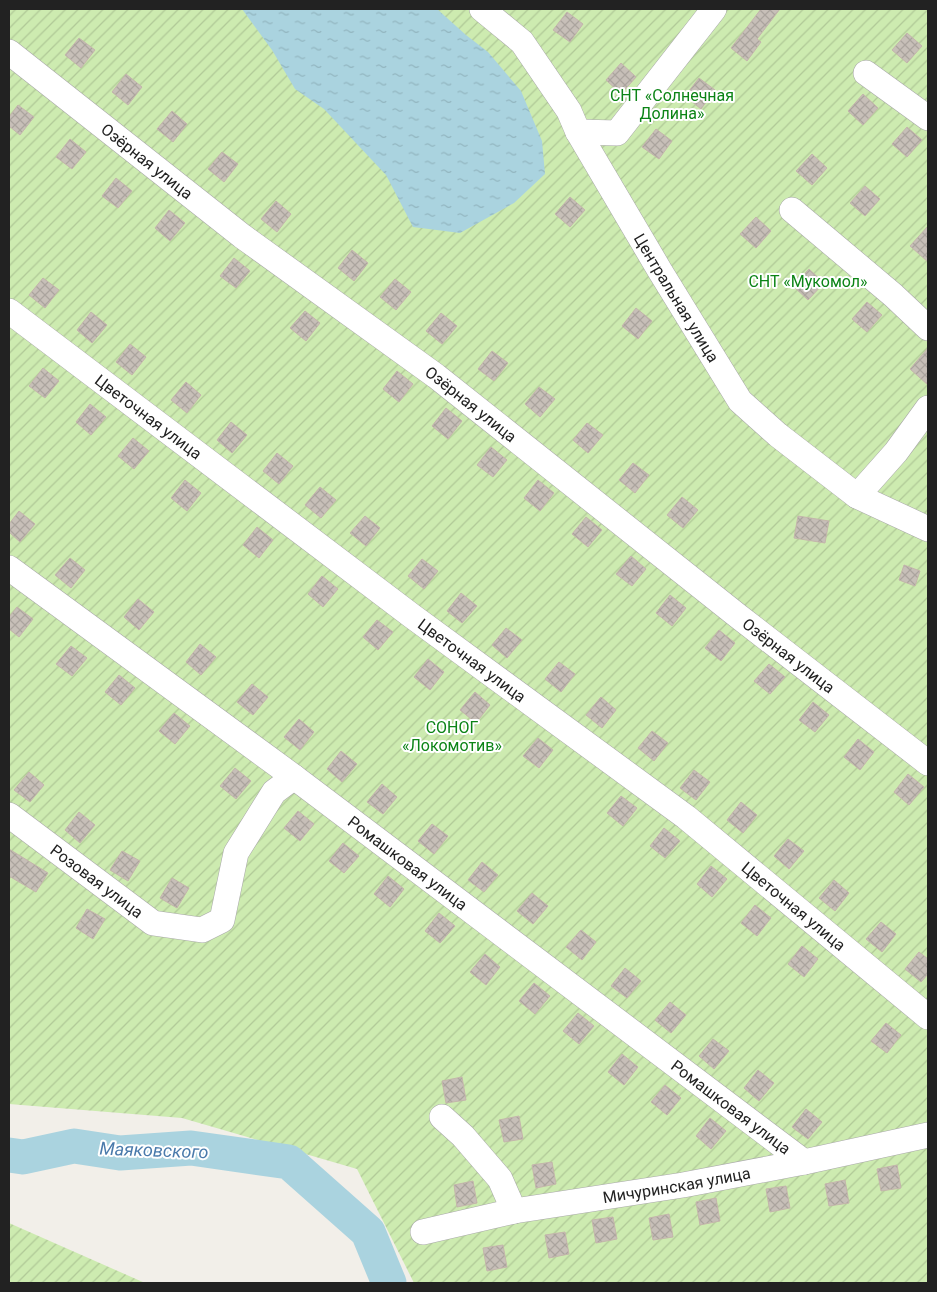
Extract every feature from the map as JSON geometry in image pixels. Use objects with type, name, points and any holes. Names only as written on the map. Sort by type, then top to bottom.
[{"type":"street","name":"Центральная улица","points":[[482,9],[522,42],[569,111],[578,132],[740,401],[778,436],[857,496],[928,529]]},
{"type":"street","points":[[578,132],[617,133],[714,9]]},
{"type":"street","name":"Озёрная улица","points":[[9,52],[242,236],[436,376],[738,616],[928,763]]},
{"type":"street","points":[[866,73],[928,118]]},
{"type":"street","points":[[792,210],[893,295],[928,328]]},
{"type":"street","name":"Цветочная улица","points":[[9,311],[396,604],[686,817],[928,1017]]},
{"type":"street","points":[[857,496],[896,452],[928,408]]},
{"type":"street","name":"Ромашковая улица","points":[[9,568],[294,777],[804,1162]]},
{"type":"street","name":"Розовая улица","points":[[9,815],[153,923],[202,930],[222,920],[236,853],[274,792],[294,777]]},
{"type":"street","points":[[442,1117],[463,1136],[500,1179],[514,1211]]},
{"type":"street","name":"Мичуринская улица","points":[[422,1232],[514,1211],[683,1185],[804,1162],[928,1135]]},
{"type":"green space","name":"СОНОГ «Локомотив»","points":[[9,9],[928,9],[928,1283],[414,1283],[357,1169],[182,1118],[9,1104]]},
{"type":"green space","points":[[9,1223],[145,1283],[9,1283]]},
{"type":"water","points":[[242,9],[437,9],[488,52],[521,91],[542,141],[545,174],[514,203],[460,233],[413,227],[386,175],[324,109],[295,89],[272,50]]},
{"type":"building","points":[[761,9],[780,9],[757,39],[761,42],[747,61],[731,48]]},
{"type":"building","points":[[567,12],[583,24],[570,42],[553,30]]},
{"type":"building","points":[[907,33],[922,46],[907,63],[892,50]]},
{"type":"building","points":[[79,38],[95,50],[81,68],[65,55]]},
{"type":"building","points":[[621,63],[636,77],[621,94],[606,80]]},
{"type":"building","points":[[126,74],[142,87],[128,105],[112,92]]},
{"type":"building","points":[[699,78],[715,90],[701,109],[685,96]]},
{"type":"building","points":[[863,94],[878,108],[863,125],[848,111]]},
{"type":"building","points":[[18,105],[34,117],[20,135],[9,126],[9,117]]},
{"type":"building","points":[[172,111],[187,124],[173,142],[157,129]]},
{"type":"building","points":[[907,127],[922,140],[907,157],[892,144]]},
{"type":"building","points":[[656,129],[672,141],[659,159],[642,147]]},
{"type":"building","points":[[70,139],[86,152],[72,169],[56,157]]},
{"type":"building","points":[[222,152],[238,164],[224,182],[208,169]]},
{"type":"building","points":[[812,154],[827,168],[812,185],[796,171]]},
{"type":"building","points":[[116,178],[132,191],[118,208],[102,196]]},
{"type":"building","points":[[865,186],[880,199],[865,216],[850,203]]},
{"type":"building","points":[[570,197],[585,210],[570,227],[555,214]]},
{"type":"building","points":[[276,201],[291,214],[277,232],[261,219]]},
{"type":"building","points":[[169,210],[185,223],[170,241],[155,228]]},
{"type":"building","points":[[756,217],[771,231],[756,248],[740,234]]},
{"type":"building","points":[[928,226],[928,262],[910,246]]},
{"type":"building","points":[[352,250],[368,263],[354,281],[338,268]]},
{"type":"building","points":[[234,258],[250,271],[236,288],[220,276]]},
{"type":"building","points":[[809,269],[824,283],[808,300],[793,286]]},
{"type":"building","points":[[43,278],[59,290],[45,308],[29,295]]},
{"type":"building","points":[[395,279],[411,292],[396,310],[380,297]]},
{"type":"building","points":[[867,302],[882,315],[867,332],[852,319]]},
{"type":"building","points":[[636,308],[652,321],[638,339],[622,326]]},
{"type":"building","points":[[305,311],[320,323],[306,341],[290,328]]},
{"type":"building","points":[[91,312],[107,325],[92,343],[77,330]]},
{"type":"building","points":[[441,313],[457,326],[442,344],[426,331]]},
{"type":"building","points":[[130,344],[146,357],[132,375],[116,362]]},
{"type":"building","points":[[928,348],[928,385],[910,369]]},
{"type":"building","points":[[492,351],[508,363],[494,381],[478,369]]},
{"type":"building","points":[[43,368],[59,381],[45,398],[29,386]]},
{"type":"building","points":[[397,371],[413,384],[399,402],[383,389]]},
{"type":"building","points":[[186,382],[201,395],[187,413],[171,400]]},
{"type":"building","points":[[539,387],[555,399],[540,417],[525,404]]},
{"type":"building","points":[[90,404],[106,417],[91,435],[76,422]]},
{"type":"building","points":[[446,408],[462,421],[448,439],[432,426]]},
{"type":"building","points":[[231,422],[247,435],[232,453],[217,440]]},
{"type":"building","points":[[587,423],[603,435],[588,453],[573,440]]},
{"type":"building","points":[[133,438],[149,451],[134,469],[118,456]]},
{"type":"building","points":[[491,447],[507,460],[493,477],[477,465]]},
{"type":"building","points":[[277,453],[293,466],[279,484],[263,471]]},
{"type":"building","points":[[633,463],[649,475],[635,493],[619,480]]},
{"type":"building","points":[[185,480],[201,493],[187,511],[171,498]]},
{"type":"building","points":[[538,480],[554,493],[540,511],[524,498]]},
{"type":"building","points":[[320,487],[336,500],[321,518],[305,505]]},
{"type":"building","points":[[682,497],[698,510],[683,528],[667,515]]},
{"type":"building","points":[[19,511],[35,524],[20,542],[9,532],[9,524]]},
{"type":"building","points":[[365,516],[380,528],[366,546],[350,533]]},
{"type":"building","points":[[798,516],[829,521],[825,543],[794,538]]},
{"type":"building","points":[[586,517],[602,530],[588,547],[572,534]]},
{"type":"building","points":[[257,527],[273,540],[259,558],[243,545]]},
{"type":"building","points":[[631,556],[646,569],[632,586],[616,574]]},
{"type":"building","points":[[70,558],[85,570],[71,588],[55,575]]},
{"type":"building","points":[[422,559],[438,571],[424,589],[408,576]]},
{"type":"building","points":[[904,565],[920,571],[915,586],[899,580]]},
{"type":"building","points":[[322,576],[338,589],[323,607],[308,594]]},
{"type":"building","points":[[461,593],[477,606],[462,623],[447,611]]},
{"type":"building","points":[[670,595],[686,608],[672,626],[656,613]]},
{"type":"building","points":[[138,599],[154,612],[139,630],[124,617]]},
{"type":"building","points":[[17,607],[33,619],[19,637],[9,629],[9,617]]},
{"type":"building","points":[[377,620],[393,632],[378,650],[363,637]]},
{"type":"building","points":[[506,628],[522,640],[507,658],[492,645]]},
{"type":"building","points":[[719,630],[735,643],[721,661],[705,648]]},
{"type":"building","points":[[200,644],[216,657],[201,675],[186,662]]},
{"type":"building","points":[[71,646],[87,658],[72,676],[56,664]]},
{"type":"building","points":[[428,659],[444,672],[430,690],[414,677]]},
{"type":"building","points":[[559,662],[575,674],[561,692],[545,679]]},
{"type":"building","points":[[769,664],[785,677],[770,694],[754,681]]},
{"type":"building","points":[[119,675],[135,688],[121,705],[105,692]]},
{"type":"building","points":[[252,684],[268,697],[253,715],[237,702]]},
{"type":"building","points":[[475,692],[490,705],[476,723],[460,710]]},
{"type":"building","points":[[601,697],[616,710],[602,728],[586,715]]},
{"type":"building","points":[[813,702],[829,715],[815,732],[799,720]]},
{"type":"building","points":[[174,713],[190,726],[175,744],[159,731]]},
{"type":"building","points":[[299,719],[314,732],[300,750],[284,737]]},
{"type":"building","points":[[652,731],[668,743],[654,761],[638,748]]},
{"type":"building","points":[[538,738],[553,750],[539,768],[523,756]]},
{"type":"building","points":[[858,739],[874,752],[860,770],[844,757]]},
{"type":"building","points":[[341,751],[357,764],[342,782],[327,769]]},
{"type":"building","points":[[235,768],[251,781],[236,799],[220,786]]},
{"type":"building","points":[[694,770],[710,782],[696,800],[680,788]]},
{"type":"building","points":[[29,772],[44,785],[30,802],[14,790]]},
{"type":"building","points":[[908,774],[924,787],[909,805],[894,792]]},
{"type":"building","points":[[382,784],[397,797],[383,814],[367,802]]},
{"type":"building","points":[[621,796],[637,808],[623,826],[607,813]]},
{"type":"building","points":[[741,802],[757,815],[743,833],[727,820]]},
{"type":"building","points":[[298,811],[314,824],[300,841],[284,828]]},
{"type":"building","points":[[79,812],[95,825],[80,843],[65,830]]},
{"type":"building","points":[[432,824],[448,836],[434,854],[418,841]]},
{"type":"building","points":[[664,828],[680,841],[665,858],[650,846]]},
{"type":"building","points":[[788,839],[804,851],[789,869],[774,856]]},
{"type":"building","points":[[343,843],[359,856],[344,873],[329,861]]},
{"type":"building","points":[[9,849],[48,873],[36,892],[9,876]]},
{"type":"building","points":[[122,851],[140,861],[128,881],[110,870]]},
{"type":"building","points":[[482,862],[498,875],[484,892],[468,880]]},
{"type":"building","points":[[711,866],[727,879],[712,897],[697,884]]},
{"type":"building","points":[[388,876],[404,889],[390,907],[374,894]]},
{"type":"building","points":[[172,878],[189,888],[177,908],[160,898]]},
{"type":"building","points":[[834,880],[849,893],[835,911],[819,898]]},
{"type":"building","points":[[532,893],[548,906],[533,924],[517,911]]},
{"type":"building","points":[[755,905],[771,918],[757,936],[741,923]]},
{"type":"building","points":[[87,909],[105,919],[93,939],[76,928]]},
{"type":"building","points":[[439,913],[455,926],[440,943],[425,931]]},
{"type":"building","points":[[881,922],[896,934],[882,952],[866,939]]},
{"type":"building","points":[[581,930],[596,942],[582,960],[566,947]]},
{"type":"building","points":[[802,946],[818,959],[804,977],[788,964]]},
{"type":"building","points":[[919,952],[928,959],[928,974],[921,982],[905,969]]},
{"type":"building","points":[[485,954],[500,967],[486,985],[470,972]]},
{"type":"building","points":[[625,968],[641,981],[627,998],[611,986]]},
{"type":"building","points":[[534,983],[550,996],[535,1014],[519,1001]]},
{"type":"building","points":[[670,1002],[686,1015],[671,1033],[655,1020]]},
{"type":"building","points":[[578,1013],[594,1026],[579,1044],[563,1031]]},
{"type":"building","points":[[886,1023],[901,1035],[887,1053],[871,1041]]},
{"type":"building","points":[[713,1039],[729,1051],[714,1069],[699,1056]]},
{"type":"building","points":[[622,1054],[638,1067],[624,1085],[608,1072]]},
{"type":"building","points":[[758,1070],[774,1083],[759,1101],[744,1088]]},
{"type":"building","points":[[462,1077],[466,1100],[446,1103],[442,1081]]},
{"type":"building","points":[[665,1085],[681,1098],[667,1115],[651,1102]]},
{"type":"building","points":[[806,1109],[822,1122],[808,1139],[792,1127]]},
{"type":"building","points":[[519,1116],[523,1139],[504,1142],[499,1120]]},
{"type":"building","points":[[710,1118],[726,1131],[711,1149],[696,1136]]},
{"type":"building","points":[[552,1162],[556,1184],[536,1188],[532,1165]]},
{"type":"building","points":[[897,1165],[901,1188],[881,1191],[877,1169]]},
{"type":"building","points":[[845,1180],[849,1203],[829,1206],[825,1184]]},
{"type":"building","points":[[473,1181],[477,1203],[457,1207],[454,1185]]},
{"type":"building","points":[[786,1186],[790,1208],[770,1212],[766,1189]]},
{"type":"building","points":[[716,1198],[720,1221],[700,1225],[696,1202]]},
{"type":"building","points":[[669,1214],[673,1237],[653,1240],[649,1218]]},
{"type":"building","points":[[613,1217],[617,1239],[596,1243],[592,1220]]},
{"type":"building","points":[[565,1232],[569,1254],[549,1258],[545,1235]]},
{"type":"building","points":[[503,1245],[507,1267],[487,1271],[483,1248]]},
{"type":"waterway","name":"Маяковского","points":[[9,1155],[23,1157],[74,1146],[120,1153],[191,1148],[289,1162],[368,1232],[389,1283]]},
{"type":"park label","name":"СНТ «Солнечная Долина»","points":[[672,104]]},
{"type":"park label","name":"СНТ «Мукомол»","points":[[808,281]]}]
